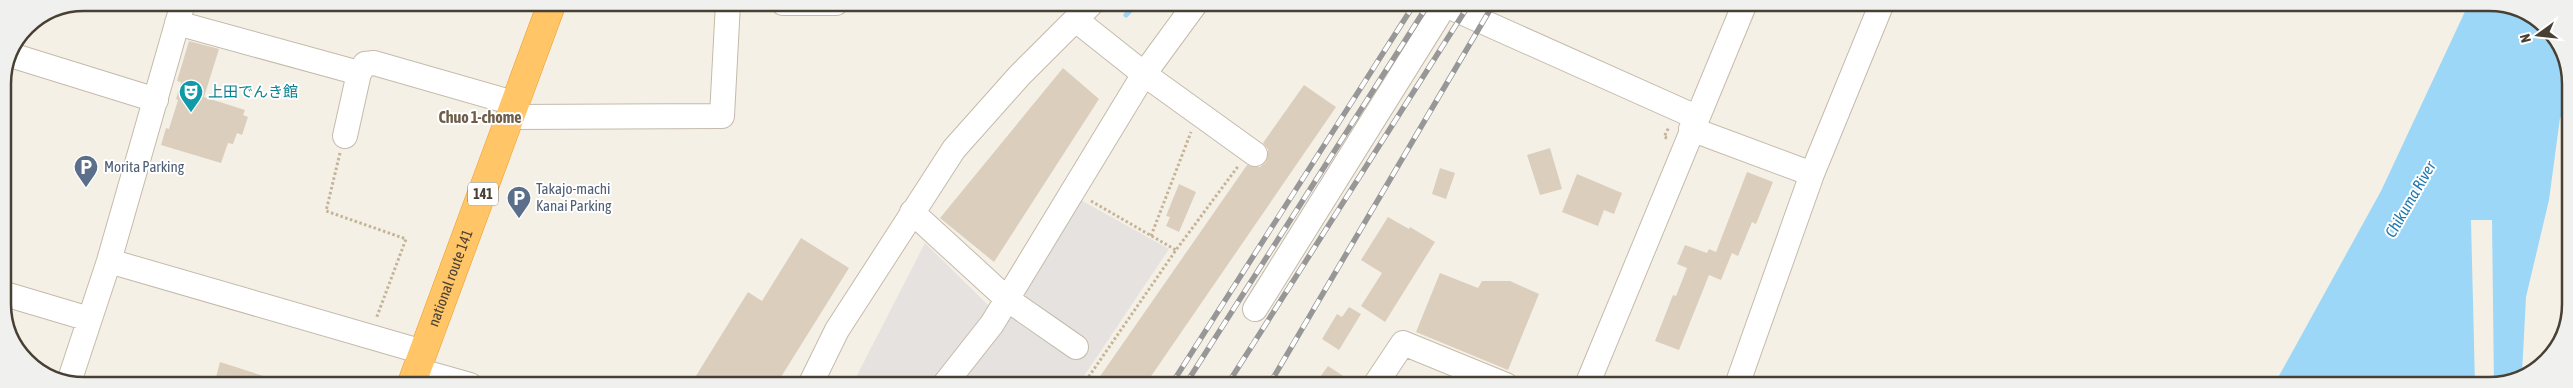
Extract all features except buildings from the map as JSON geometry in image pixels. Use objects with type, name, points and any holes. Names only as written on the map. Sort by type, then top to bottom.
[{"type":"highway","name":"national route 141","points":[[417,369],[514,111],[549,11]]},
{"type":"street","points":[[345,136],[359,73],[365,64],[374,63],[514,111],[722,116],[728,11]]},
{"type":"street","points":[[814,377],[837,330],[954,149],[1019,76],[1084,11]]},
{"type":"street","points":[[950,377],[992,324],[1144,74],[1190,11]]},
{"type":"street","points":[[1255,309],[1439,11]]},
{"type":"street","points":[[1458,11],[1693,123],[1812,174]]},
{"type":"street","points":[[1590,377],[1693,123],[1742,11]]},
{"type":"street","points":[[1740,377],[1812,174],[1879,11]]},
{"type":"street","points":[[71,375],[109,262],[180,13],[359,73]]},
{"type":"street","points":[[1076,20],[1144,74],[1251,152]]},
{"type":"street","points":[[17,57],[156,100]]},
{"type":"street","points":[[912,212],[1007,299],[1076,347]]},
{"type":"street","points":[[109,262],[369,337],[417,369],[444,377]]},
{"type":"street","points":[[11,296],[89,319]]},
{"type":"street","points":[[1380,377],[1403,343],[1486,377]]},
{"type":"path","points":[[1151,236],[1193,126]]},
{"type":"path","points":[[345,136],[326,211],[406,239],[369,337]]},
{"type":"path","points":[[1089,377],[1176,250],[1241,162],[1251,152]]},
{"type":"path","points":[[1073,191],[1176,250]]},
{"type":"shaded area","points":[[1077,198],[1169,249],[1083,377],[958,377]]},
{"type":"shaded area","points":[[925,243],[991,308],[939,377],[856,377]]},
{"type":"water","name":"Chikuma River","points":[[2465,11],[2489,11],[2512,15],[2533,26],[2547,40],[2558,61],[2560,70],[2562,116],[2560,118],[2549,200],[2526,297],[2522,368],[2512,373],[2489,377],[2278,377],[2381,191]]},
{"type":"pier","points":[[2471,220],[2492,220],[2494,376],[2475,377]]},
{"type":"waterway","points":[[1126,15],[1130,11]]},
{"type":"railway","points":[[1176,377],[1410,11]]},
{"type":"railway","points":[[1190,377],[1424,11]]},
{"type":"railway","points":[[1232,377],[1465,11]]},
{"type":"railway","points":[[1274,377],[1489,11]]},
{"type":"place","name":"上田でんき館","points":[[191,113]]},
{"type":"place","name":"Morita Parking","points":[[86,188]]},
{"type":"place","name":"Takajo-machi Kanai Parking","points":[[519,219]]},
{"type":"district","name":"Chuo 1-chome","points":[[480,117]]}]
